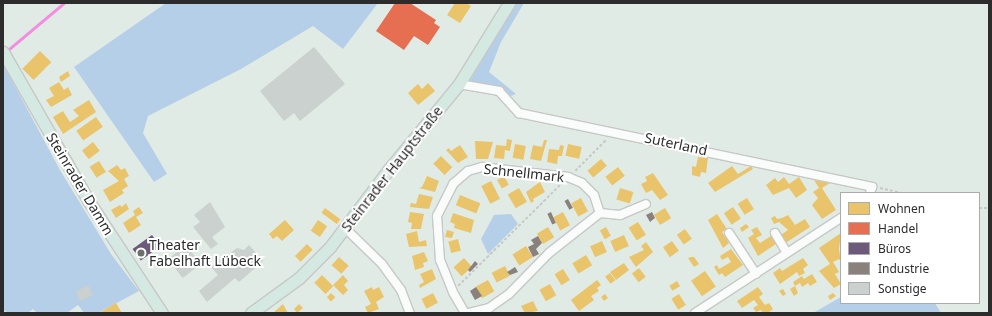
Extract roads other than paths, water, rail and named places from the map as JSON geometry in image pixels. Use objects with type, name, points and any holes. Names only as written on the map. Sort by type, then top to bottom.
[{"type":"main road","name":"Steinrader Hauptstraße","points":[[251,313],[299,278],[345,228],[389,169],[459,84],[509,3]]},
{"type":"main road","name":"Steinrader Damm","points":[[3,52],[88,200],[162,313]]},
{"type":"street","name":"Suterland","points":[[459,84],[499,90],[519,113],[613,133],[687,146],[871,190]]},
{"type":"street","name":"Schnellmark","points":[[465,313],[453,292],[440,260],[437,216],[453,184],[468,171],[482,167],[568,177],[582,183],[594,195],[600,213]]},
{"type":"street","points":[[469,313],[489,308],[509,294],[549,253],[600,213],[620,215],[646,204]]},
{"type":"street","points":[[695,313],[840,219]]},
{"type":"street","points":[[345,228],[382,264],[401,290],[410,313]]},
{"type":"street","points":[[729,233],[756,274]]},
{"type":"street","points":[[775,233],[787,253]]},
{"type":"waterway","points":[[8,50],[64,3]]},
{"type":"place","name":"Theater Fabelhaft Lübeck","points":[[141,253]]}]
